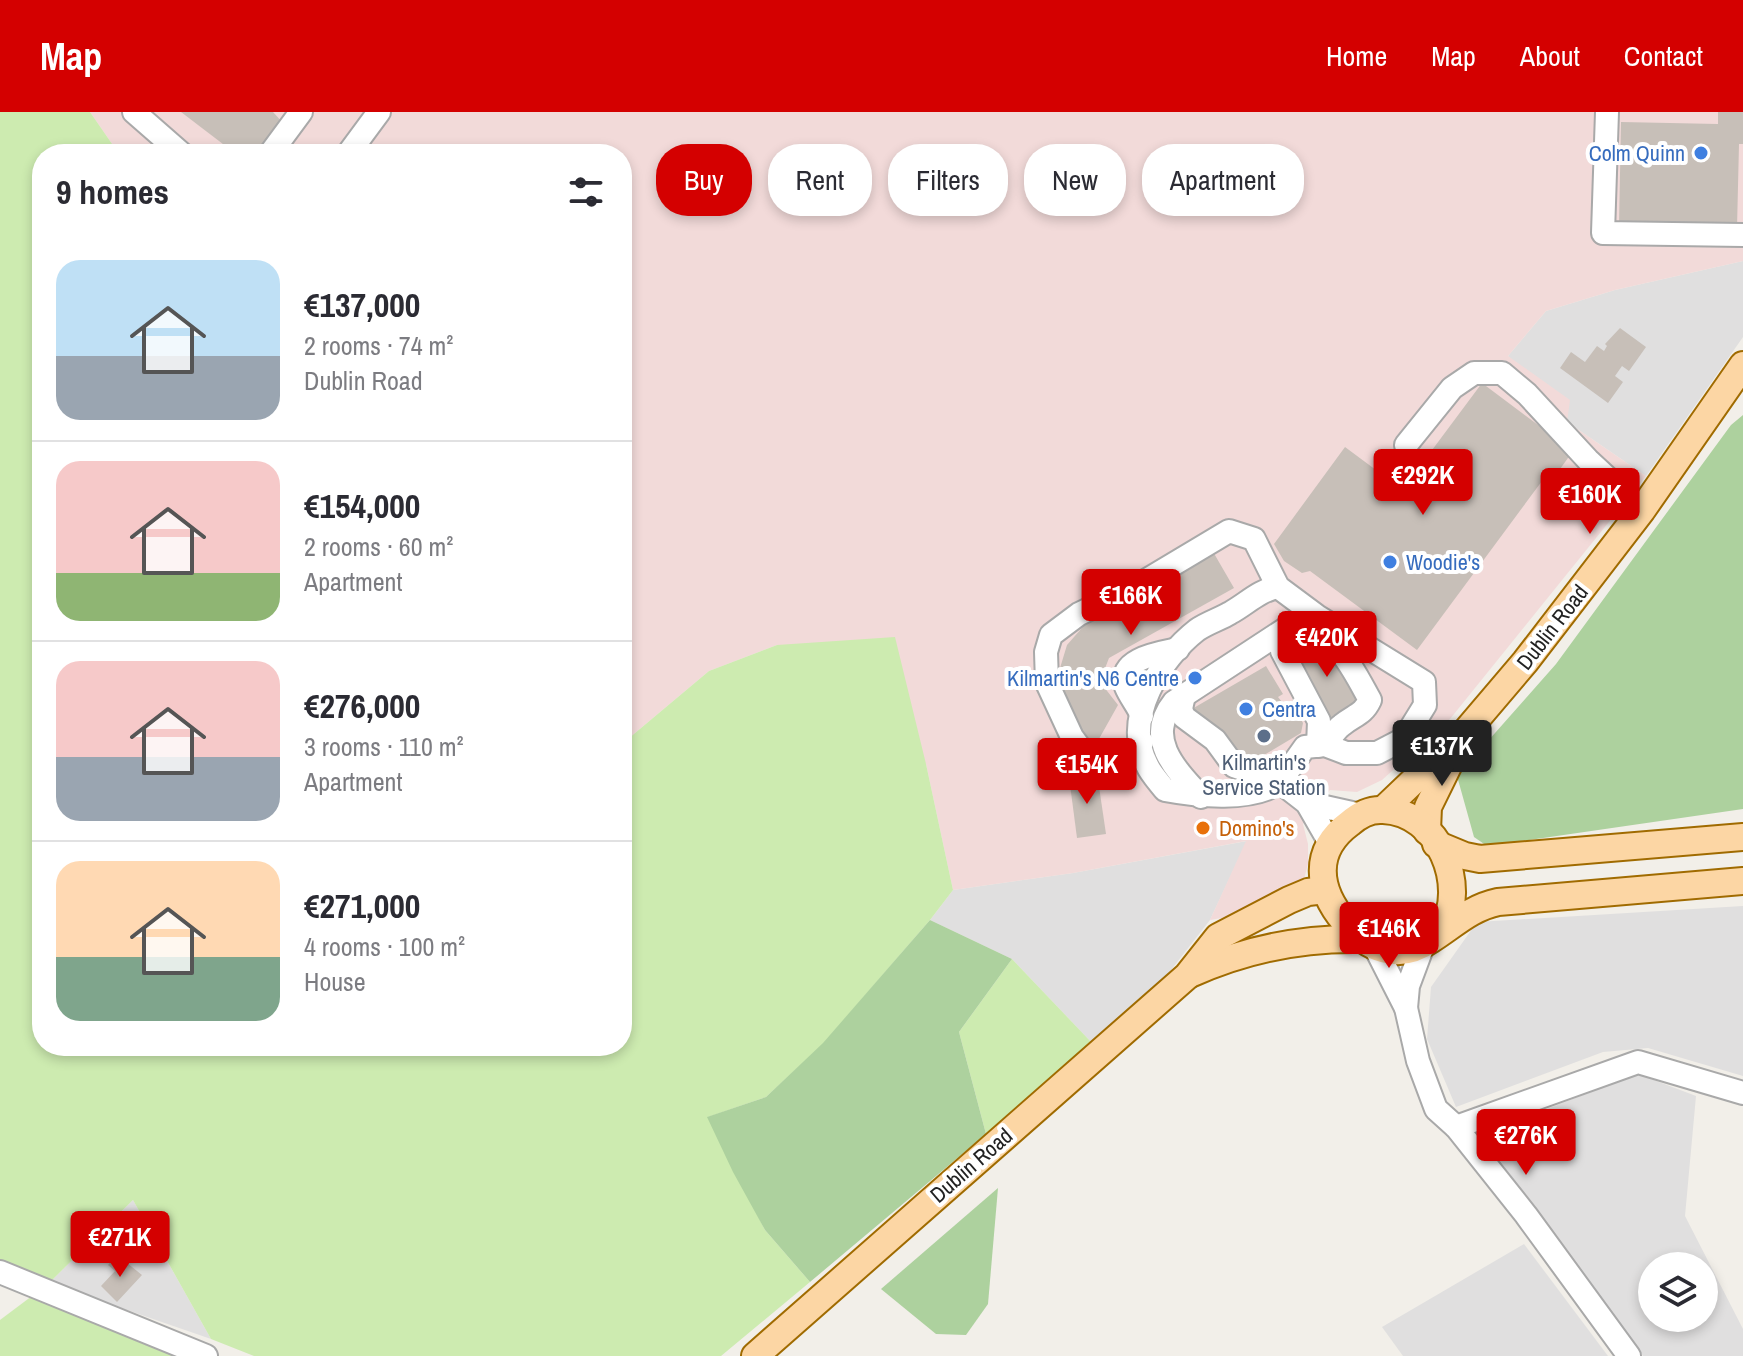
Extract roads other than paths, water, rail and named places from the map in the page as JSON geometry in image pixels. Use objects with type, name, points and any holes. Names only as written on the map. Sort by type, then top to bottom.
[{"type":"main road","name":"Dublin Road","points":[[1372,812],[1468,729],[1525,662],[1642,510],[1743,365]]},
{"type":"main road","name":"Dublin Road","points":[[1432,837],[1428,807],[1468,729]]},
{"type":"main road","points":[[1743,837],[1480,859],[1465,856],[1400,814],[1372,812],[1341,830],[1330,843],[1322,867],[1325,890],[1344,921],[1368,944],[1405,950],[1433,937],[1480,906],[1498,902],[1743,881]]},
{"type":"main road","points":[[1432,837],[1448,863],[1453,880],[1453,905],[1433,937]]},
{"type":"main road","name":"Dublin Road","points":[[755,1356],[1187,976],[1218,937],[1289,900],[1308,892],[1325,890]]},
{"type":"main road","name":"Dublin Road","points":[[1187,976],[1241,954],[1309,940],[1368,944]]},
{"type":"street","points":[[134,112],[171,144]]},
{"type":"street","points":[[277,144],[301,112]]},
{"type":"street","points":[[355,144],[379,112]]},
{"type":"street","points":[[1607,112],[1603,233],[1743,235]]},
{"type":"street","points":[[1406,445],[1452,388],[1474,373],[1502,373],[1527,394],[1588,460],[1642,510]]},
{"type":"street","points":[[1142,742],[1131,757],[1109,764],[1086,756],[1072,737],[1047,683],[1046,652],[1051,635],[1079,614],[1137,586],[1229,531],[1254,539],[1278,587],[1317,616],[1424,682],[1425,705],[1404,739],[1377,753],[1346,753],[1322,746],[1305,747],[1280,782],[1272,788],[1201,797],[1165,790],[1145,763],[1142,742],[1139,731],[1144,703],[1157,673],[1199,629],[1231,613],[1262,590],[1278,587]]},
{"type":"street","points":[[1201,797],[1181,775],[1164,747],[1161,735],[1163,716],[1174,702],[1301,619],[1317,616]]},
{"type":"street","points":[[1312,631],[1324,634],[1351,666],[1370,700],[1357,718],[1342,724],[1322,746],[1319,721],[1282,651],[1285,644],[1296,636],[1312,631]]},
{"type":"street","points":[[1184,695],[1181,709],[1184,717],[1215,740],[1234,766],[1280,782],[1307,803],[1330,843]]},
{"type":"street","points":[[1307,803],[1372,812]]},
{"type":"street","points":[[1406,1008],[1408,986],[1433,937]]},
{"type":"street","points":[[1368,944],[1406,1008],[1418,1061],[1436,1109],[1456,1127],[1526,1215],[1629,1356]]},
{"type":"street","points":[[1456,1127],[1638,1062],[1743,1093]]},
{"type":"street","points":[[0,1272],[206,1356]]},
{"type":"place","name":"Colm Quinn","points":[[1701,153]]},
{"type":"place","name":"Woodie's","points":[[1390,562]]},
{"type":"place","name":"Kilmartin's N6 Centre","points":[[1195,678]]},
{"type":"place","name":"Centra","points":[[1246,709]]},
{"type":"place","name":"Kilmartin's Service Station","points":[[1264,736]]},
{"type":"place","name":"Domino's","points":[[1203,828]]}]
